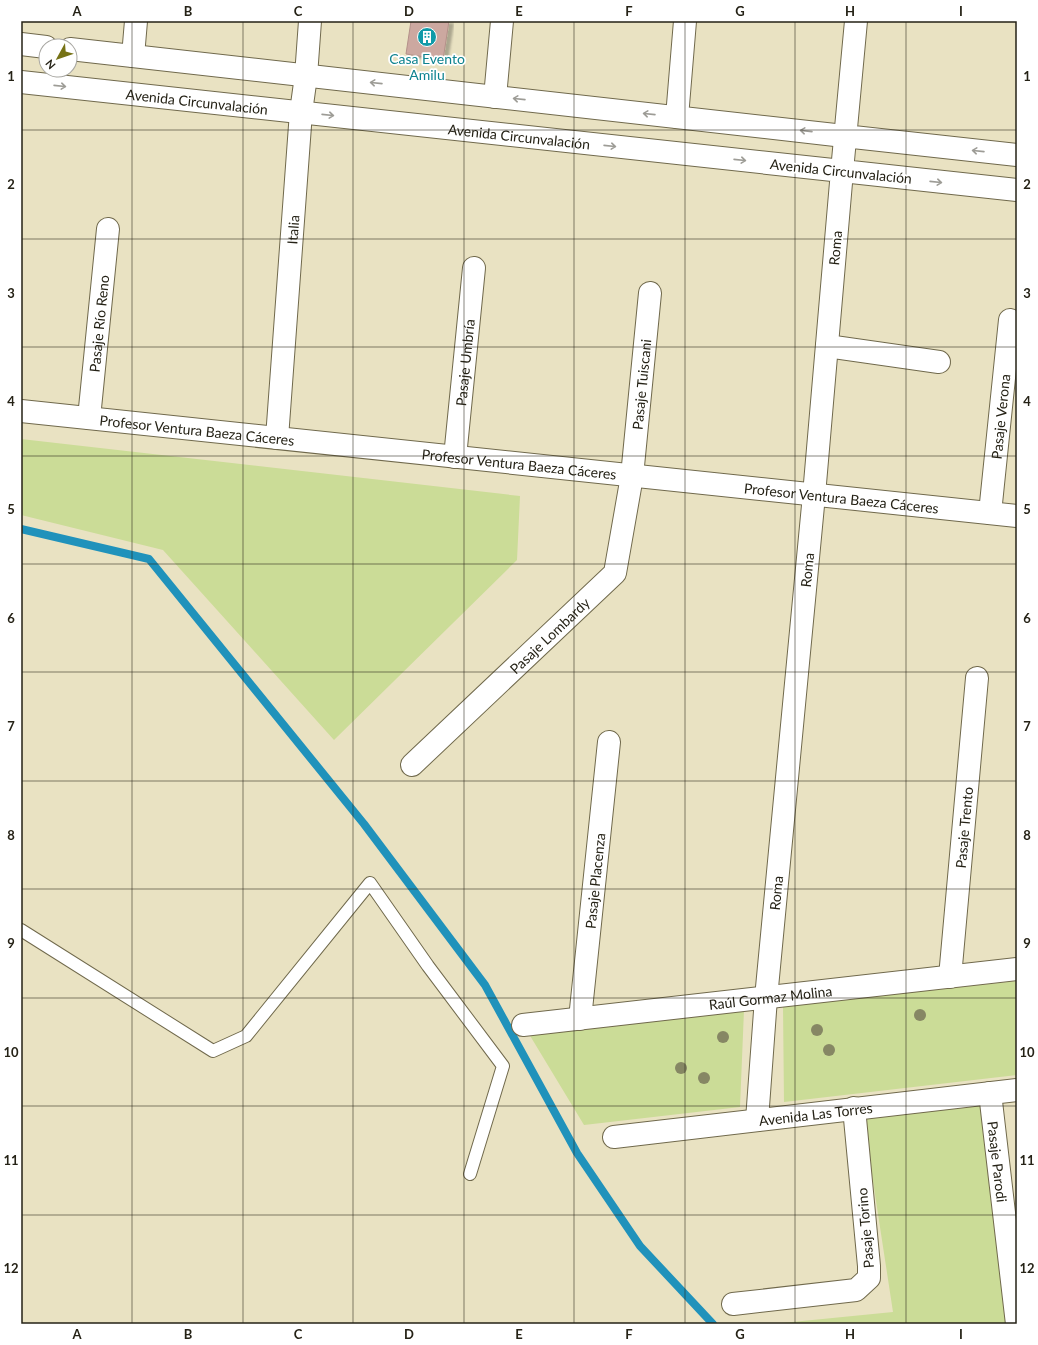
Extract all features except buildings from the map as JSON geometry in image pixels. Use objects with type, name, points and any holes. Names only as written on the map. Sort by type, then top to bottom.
[{"type":"street","points":[[133,56],[136,21]]},
{"type":"street","name":"Italia","points":[[277,438],[301,112],[306,76],[310,21]]},
{"type":"street","points":[[495,96],[502,21]]},
{"type":"street","points":[[676,117],[686,21]]},
{"type":"street","name":"Roma","points":[[757,1120],[766,998],[814,495],[844,136],[856,21]]},
{"type":"street","points":[[21,44],[38,45]]},
{"type":"street","points":[[78,50],[1017,155]]},
{"type":"street","name":"Avenida Circunvalación","points":[[21,82],[1017,190]]},
{"type":"street","name":"Pasaje Río Reno","points":[[89,418],[108,229]]},
{"type":"street","name":"Pasaje Umbría","points":[[455,457],[474,268]]},
{"type":"street","name":"Pasaje Tuiscani","points":[[632,476],[650,293]]},
{"type":"street","name":"Pasaje Verona","points":[[990,513],[1010,320]]},
{"type":"street","points":[[827,346],[939,362]]},
{"type":"street","name":"Profesor Ventura Baeza Cáceres","points":[[21,411],[1017,516]]},
{"type":"street","name":"Pasaje Lombardy","points":[[412,765],[615,573],[632,476]]},
{"type":"street","name":"Pasaje Trento","points":[[950,977],[977,678]]},
{"type":"street","name":"Pasaje Placenza","points":[[580,1019],[609,742]]},
{"type":"street","name":"Raúl Gormaz Molina","points":[[523,1025],[1017,969]]},
{"type":"street","name":"Avenida Las Torres","points":[[614,1137],[1017,1090]]},
{"type":"street","name":"Pasaje Parodi","points":[[990,1093],[1014,1271],[1017,1324]]},
{"type":"street","name":"Pasaje Torino","points":[[733,1304],[856,1290],[869,1278],[854,1108]]},
{"type":"lane","points":[[21,930],[213,1051],[246,1036],[370,883],[433,972],[503,1066],[470,1174]]},
{"type":"green space","points":[[21,439],[520,496],[517,560],[334,740],[163,550],[21,515]]},
{"type":"green space","points":[[1017,981],[1017,1075],[784,1102],[783,1006]]},
{"type":"green space","points":[[744,1010],[740,1107],[584,1125],[529,1034]]},
{"type":"green space","points":[[985,1101],[1009,1324],[772,1324],[893,1312],[863,1116]]},
{"type":"waterway","points":[[21,529],[149,559],[364,824],[485,985],[577,1153],[640,1246],[713,1324]]},
{"type":"place","name":"Casa Evento Amilu","points":[[427,37]]}]
